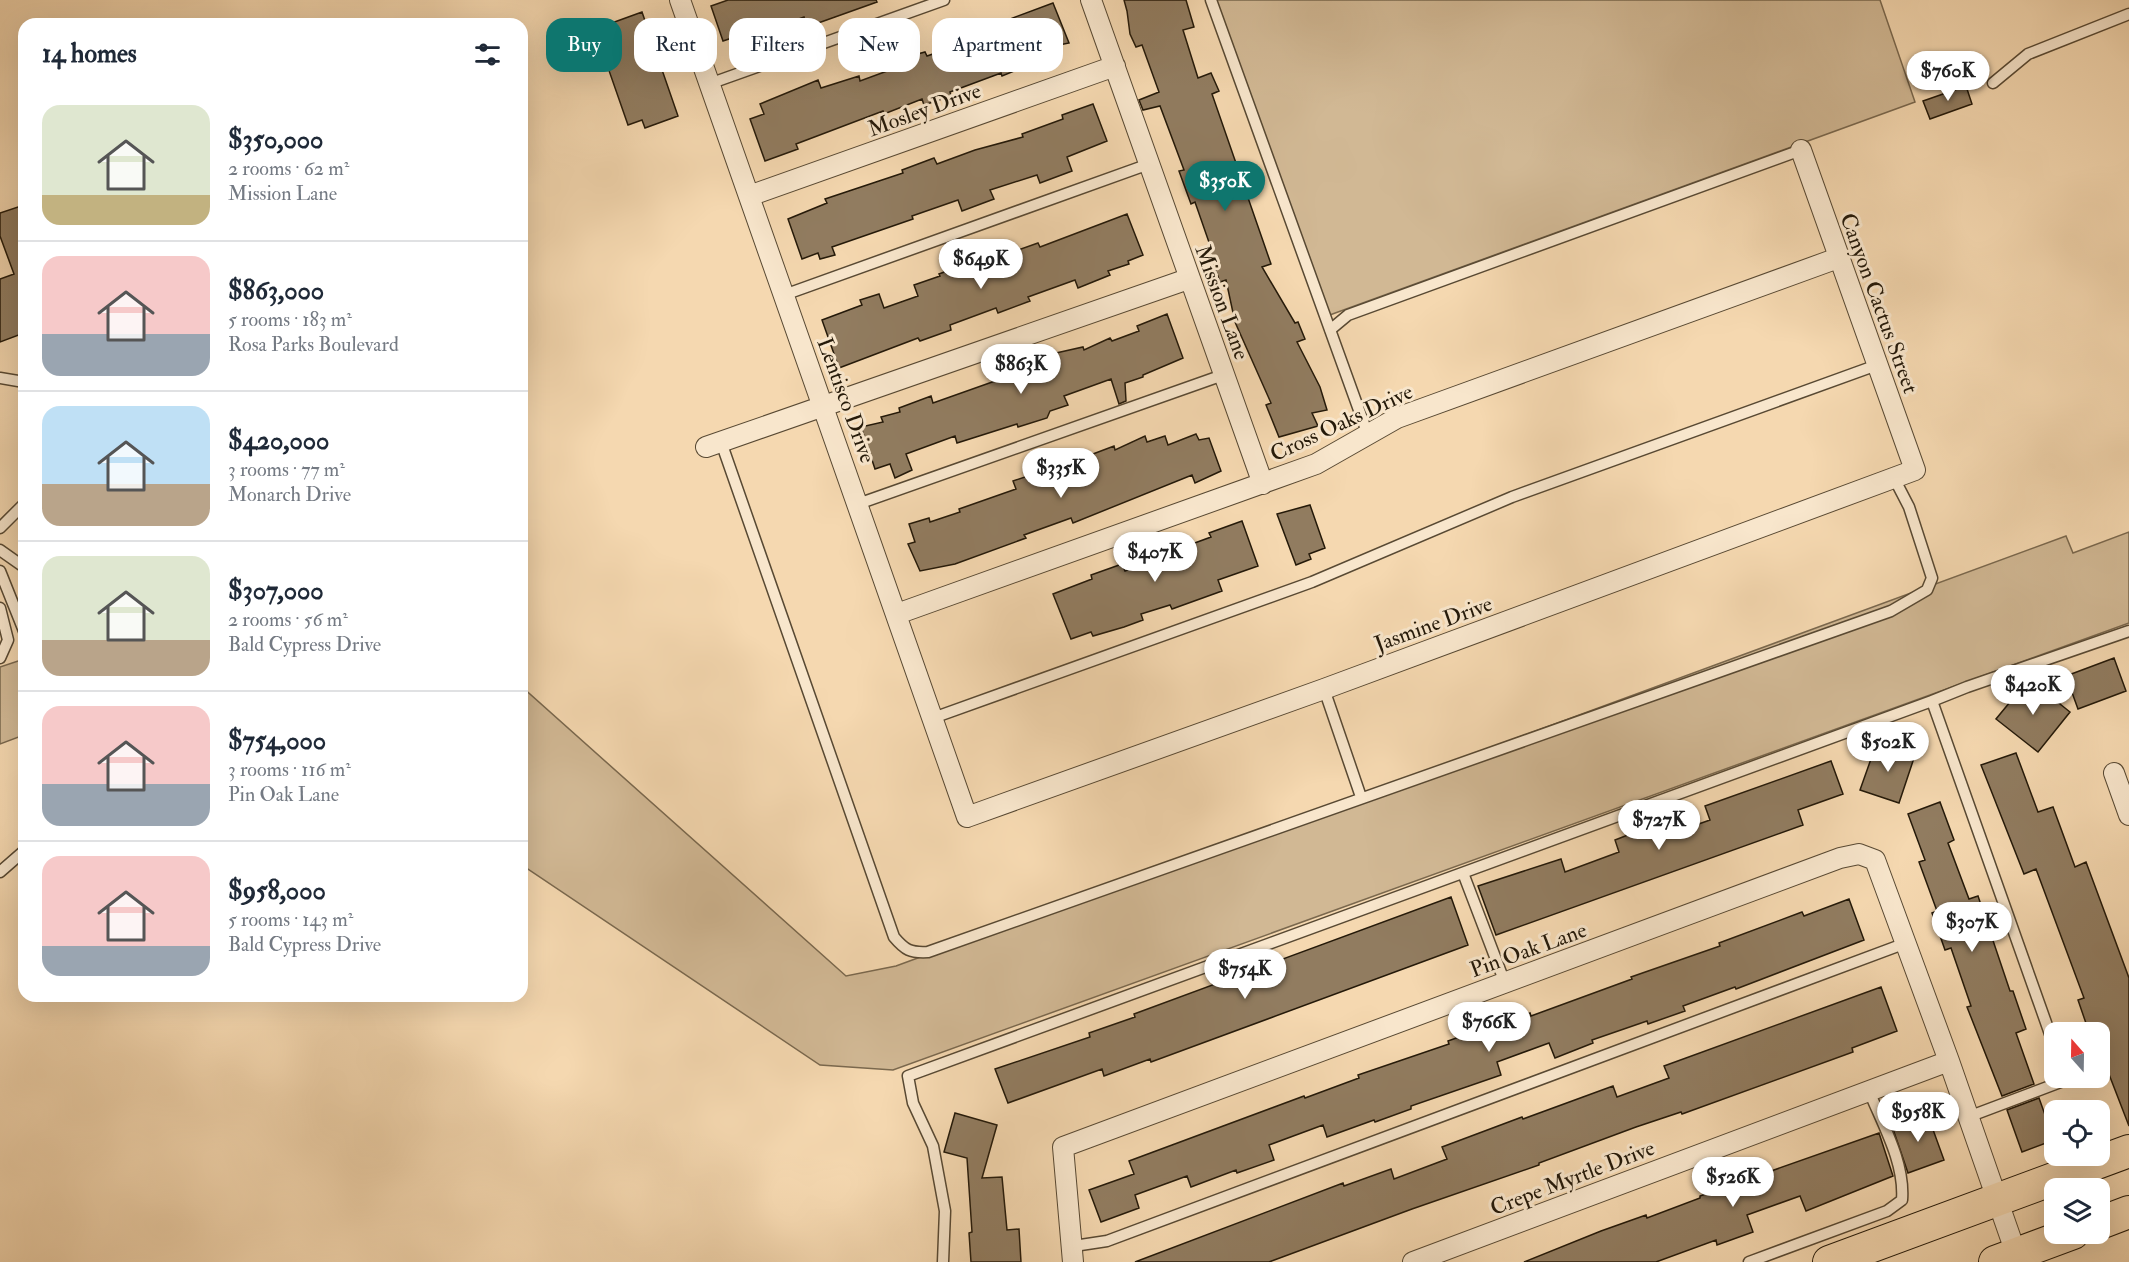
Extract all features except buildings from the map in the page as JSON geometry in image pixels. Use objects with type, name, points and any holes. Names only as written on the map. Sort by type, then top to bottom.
[{"type":"main road","points":[[1829,1262],[2129,1151]]},
{"type":"main road","points":[[2110,1219],[2129,1212]]},
{"type":"main road","points":[[2010,1259],[2046,1244]]},
{"type":"street","name":"Lentisco Drive","points":[[680,0],[967,817]]},
{"type":"street","name":"Mission Lane","points":[[1091,0],[1188,279],[1263,484]]},
{"type":"street","name":"Mosley Drive","points":[[749,196],[1115,66]]},
{"type":"street","name":"Canyon Cactus Street","points":[[1801,150],[1915,470]]},
{"type":"street","name":"Cross Oaks Drive","points":[[897,614],[1316,464],[1397,418],[1838,258]]},
{"type":"street","points":[[713,444],[1188,279]]},
{"type":"street","name":"Jasmine Drive","points":[[967,817],[1324,689],[1915,470]]},
{"type":"street","points":[[2114,773],[2129,815]]},
{"type":"street","name":"Pin Oak Lane","points":[[1073,1254],[1063,1147],[1839,858],[1859,854],[1875,860],[1906,943]]},
{"type":"street","points":[[1906,943],[1996,1200],[2010,1259]]},
{"type":"street","name":"Crepe Myrtle Drive","points":[[1413,1262],[1949,1061]]},
{"type":"lane","points":[[709,84],[944,0]]},
{"type":"lane","points":[[1211,0],[1368,435]]},
{"type":"lane","points":[[1993,82],[2028,54],[2129,14]]},
{"type":"lane","points":[[1330,330],[1348,315],[1801,150]]},
{"type":"lane","points":[[784,295],[1149,164]]},
{"type":"lane","points":[[933,718],[1312,582],[1512,497],[1876,365]]},
{"type":"lane","points":[[858,504],[1223,375]]},
{"type":"lane","points":[[0,378],[18,381]]},
{"type":"lane","points":[[713,444],[894,937],[905,950],[915,953],[928,952],[1892,610],[1926,590],[1932,578],[1909,507],[1894,478]]},
{"type":"lane","points":[[0,528],[18,510]]},
{"type":"lane","points":[[0,550],[18,563]]},
{"type":"lane","points":[[0,571],[18,616]]},
{"type":"lane","points":[[0,608],[8,640],[3,656],[0,658]]},
{"type":"lane","points":[[943,1262],[945,1211],[933,1146],[913,1103],[908,1076],[1967,687],[2129,631]]},
{"type":"lane","points":[[1324,689],[1361,797]]},
{"type":"lane","points":[[1932,701],[2046,1022]]},
{"type":"lane","points":[[0,872],[18,856]]},
{"type":"lane","points":[[1463,873],[1505,983]]},
{"type":"lane","points":[[1073,1254],[1906,943]]},
{"type":"lane","points":[[1968,1117],[2045,1088]]},
{"type":"lane","points":[[1749,1262],[1887,1211],[1902,1200],[1903,1183],[1897,1162],[1869,1091]]},
{"type":"shaded area","points":[[1214,0],[1880,0],[1915,102],[1327,316]]},
{"type":"shaded area","points":[[2129,532],[2129,623],[893,1070],[820,1065],[528,869],[528,692],[846,976],[896,966],[2066,536],[2073,553]]},
{"type":"shaded area","points":[[18,661],[18,737],[0,744],[0,667]]}]
